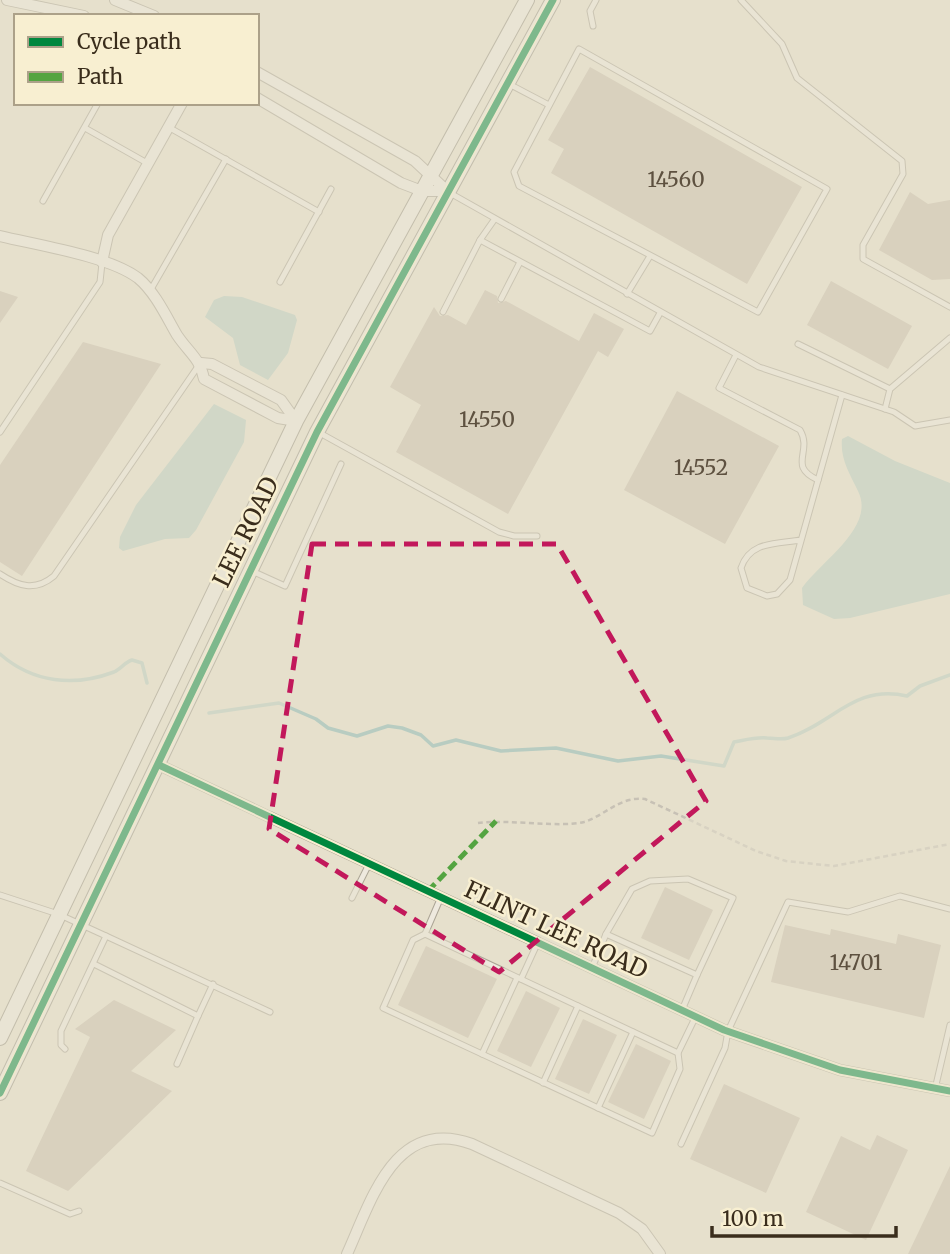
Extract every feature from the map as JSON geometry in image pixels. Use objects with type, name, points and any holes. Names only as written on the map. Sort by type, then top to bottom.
[{"type":"street","points":[[7,0],[74,14]]},
{"type":"street","points":[[115,0],[149,14]]},
{"type":"street","name":"LEE ROAD","points":[[0,1038],[296,421],[527,0]]},
{"type":"street","name":"LEE ROAD","points":[[0,1093],[317,432],[554,0]]},
{"type":"street","points":[[259,73],[415,161],[447,191]]},
{"type":"street","points":[[259,99],[401,183],[422,191],[447,191]]},
{"type":"street","points":[[102,262],[108,235],[150,165],[181,105]]},
{"type":"street","points":[[0,236],[102,262],[130,274],[150,291],[184,345],[201,363],[204,379],[278,418],[296,421]]},
{"type":"street","points":[[201,363],[212,363],[281,400],[296,421]]},
{"type":"street","name":"FLINT LEE ROAD","points":[[159,765],[728,1031],[840,1070],[950,1091]]},
{"type":"street","points":[[348,1254],[393,1163],[422,1141],[446,1137],[472,1144],[619,1213],[642,1229],[660,1254]]},
{"type":"lane","points":[[593,26],[590,11],[596,0]]},
{"type":"lane","points":[[741,0],[782,44],[797,78],[902,160],[903,174],[863,245],[863,259],[950,307]]},
{"type":"lane","points":[[579,49],[827,189],[758,312],[519,187],[514,172],[550,105],[579,49]]},
{"type":"lane","points":[[508,83],[550,105]]},
{"type":"lane","points":[[43,201],[97,105]]},
{"type":"lane","points":[[85,128],[150,165]]},
{"type":"lane","points":[[170,128],[318,212]]},
{"type":"lane","points":[[150,291],[226,159]]},
{"type":"lane","points":[[280,282],[331,188]]},
{"type":"lane","points":[[447,191],[494,220],[759,367],[885,409],[915,426],[950,421]]},
{"type":"lane","points":[[443,312],[480,240],[494,220]]},
{"type":"lane","points":[[480,240],[650,331],[660,313]]},
{"type":"lane","points":[[627,294],[650,256]]},
{"type":"lane","points":[[0,432],[100,282],[102,262]]},
{"type":"lane","points":[[502,299],[520,262]]},
{"type":"lane","points":[[885,409],[890,389],[950,338]]},
{"type":"lane","points":[[798,344],[890,389]]},
{"type":"lane","points":[[736,355],[719,388],[800,430],[803,443],[802,468],[806,474],[818,480]]},
{"type":"lane","points":[[0,574],[24,587],[46,583],[54,576],[201,363]]},
{"type":"lane","points":[[801,540],[760,546],[749,551],[741,568],[747,588],[767,596],[782,589],[790,580],[842,395]]},
{"type":"lane","points":[[317,432],[499,532],[514,537],[537,536]]},
{"type":"lane","points":[[249,570],[285,586],[341,464]]},
{"type":"lane","points":[[352,898],[369,864]]},
{"type":"lane","points":[[592,968],[606,934],[632,889],[650,881],[688,879],[733,898],[682,1010]]},
{"type":"lane","points":[[0,895],[82,924],[270,1012]]},
{"type":"lane","points":[[681,1144],[725,1048],[728,1031],[788,902],[848,912],[900,896],[950,909]]},
{"type":"lane","points":[[441,897],[425,934],[413,940],[383,1008],[543,1083],[652,1133],[680,1069],[678,1053],[696,1016]]},
{"type":"lane","points":[[425,934],[678,1053]]},
{"type":"lane","points":[[606,934],[697,975]]},
{"type":"lane","points":[[65,1049],[61,1045],[61,1031],[106,936]]},
{"type":"lane","points":[[482,1054],[538,943]]},
{"type":"lane","points":[[94,964],[198,1016]]},
{"type":"lane","points":[[177,1064],[213,984]]},
{"type":"lane","points":[[543,1083],[578,1006]]},
{"type":"lane","points":[[935,1089],[950,1025]]},
{"type":"lane","points":[[598,1108],[633,1032]]},
{"type":"lane","points":[[0,1183],[70,1214],[79,1211]]},
{"type":"path","points":[[478,823],[512,820],[579,823],[621,802],[636,798],[645,799],[756,851],[786,861],[834,866],[950,844]]},
{"type":"highlighted area","points":[[312,544],[557,544],[706,801],[499,972],[269,829]]},
{"type":"shaded area","points":[[224,296],[242,297],[295,315],[297,320],[288,353],[268,380],[240,365],[233,338],[205,317],[214,300]]},
{"type":"shaded area","points":[[214,404],[246,420],[244,442],[196,530],[189,538],[165,539],[123,551],[119,548],[120,537],[136,505]]},
{"type":"shaded area","points":[[848,436],[895,461],[950,483],[950,594],[850,618],[834,619],[803,605],[802,588],[844,542],[860,517],[862,504],[843,453],[842,439]]},
{"type":"building","points":[[590,67],[802,187],[747,284],[551,173],[564,149],[548,140]]},
{"type":"building","points":[[910,192],[928,204],[950,200],[950,279],[932,280],[879,250]]},
{"type":"building","points":[[831,281],[912,326],[888,369],[807,325]]},
{"type":"building","points":[[485,290],[497,296],[498,303],[506,301],[579,341],[594,313],[624,329],[608,357],[598,351],[508,514],[396,452],[421,405],[390,387],[434,307],[440,316],[448,315],[466,325]]},
{"type":"building","points":[[0,291],[18,297],[0,323]]},
{"type":"building","points":[[83,342],[161,364],[22,576],[0,562],[0,465]]},
{"type":"building","points":[[677,391],[779,446],[725,544],[624,490]]},
{"type":"building","points":[[665,887],[713,910],[689,960],[641,938]]},
{"type":"building","points":[[785,925],[830,935],[831,929],[896,944],[898,934],[941,945],[924,1018],[771,982]]},
{"type":"building","points":[[426,946],[497,979],[468,1038],[398,1005]]},
{"type":"building","points":[[526,991],[560,1008],[531,1067],[497,1051]]},
{"type":"building","points":[[114,1000],[176,1030],[131,1071],[172,1091],[68,1191],[26,1171],[90,1037],[75,1029]]},
{"type":"building","points":[[583,1019],[617,1035],[589,1094],[555,1079]]},
{"type":"building","points":[[636,1044],[671,1061],[644,1119],[608,1102]]},
{"type":"building","points":[[724,1084],[800,1118],[766,1193],[690,1159]]},
{"type":"building","points":[[877,1135],[908,1150],[866,1240],[806,1212],[841,1136],[870,1150]]},
{"type":"building","points":[[950,1166],[950,1254],[908,1254]]},
{"type":"waterway","points":[[0,654],[26,671],[54,680],[69,681],[99,677],[114,672],[132,660],[142,663],[147,683]]},
{"type":"waterway","points":[[209,713],[279,703],[316,719],[328,728],[357,736],[388,726],[421,735],[433,746],[456,740],[501,751],[556,748],[618,761],[661,756],[724,766],[734,742],[759,738],[788,738],[858,700],[873,695],[907,696],[920,686],[950,675]]},
{"type":"marked path","points":[[428,891],[496,821]]},
{"type":"cycle path","points":[[0,1093],[317,432],[553,0]]},
{"type":"cycle path","points":[[159,765],[724,1030],[840,1070],[950,1091]]}]
